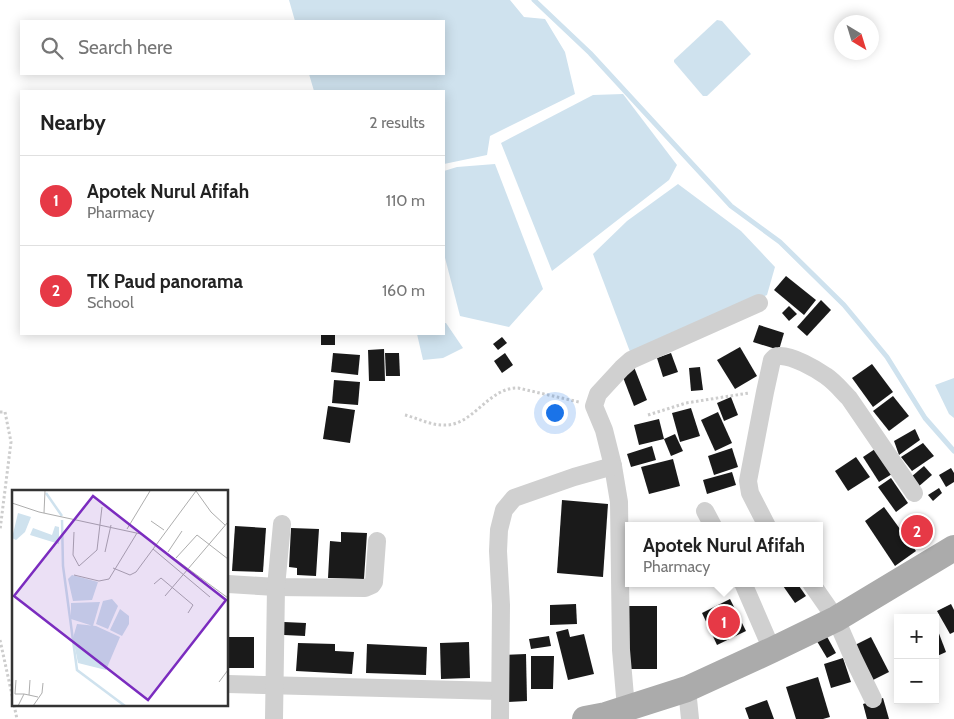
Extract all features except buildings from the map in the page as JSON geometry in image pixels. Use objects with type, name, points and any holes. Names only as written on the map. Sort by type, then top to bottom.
[{"type":"main road","points":[[585,719],[606,715],[687,689],[772,650],[836,619],[954,548]]},
{"type":"street","points":[[626,708],[621,650],[619,502],[604,430],[594,406],[598,394],[631,360],[759,302]]},
{"type":"street","points":[[765,522],[750,494],[748,481],[772,360],[780,356],[804,363],[826,376],[849,398],[914,493]]},
{"type":"street","points":[[500,719],[498,544],[504,510],[514,498],[574,476],[613,466]]},
{"type":"street","points":[[274,719],[276,587],[282,524]]},
{"type":"street","points":[[229,584],[276,587],[365,588],[374,582],[377,541]]},
{"type":"street","points":[[745,587],[772,650]]},
{"type":"street","points":[[813,587],[836,619],[873,699]]},
{"type":"street","points":[[229,684],[500,691]]},
{"type":"street","points":[[687,689],[690,719]]},
{"type":"path","points":[[405,415],[434,424],[448,425],[462,421],[502,390],[511,388],[594,406]]},
{"type":"path","points":[[648,415],[686,403],[743,393],[765,392]]},
{"type":"path","points":[[0,412],[5,412],[11,442],[0,530]]},
{"type":"path","points":[[0,640],[12,696]]},
{"type":"path","points":[[14,706],[17,719]]},
{"type":"water","points":[[289,0],[510,0],[524,17],[545,19],[565,52],[575,94],[490,136],[487,155],[445,164],[445,90],[314,90],[309,75],[445,75],[445,20],[295,20]]},
{"type":"water","points":[[717,20],[722,21],[751,54],[707,96],[703,96],[674,60]]},
{"type":"water","points":[[623,94],[677,165],[669,180],[552,271],[501,143],[593,95]]},
{"type":"water","points":[[495,164],[543,289],[509,327],[460,316],[445,258],[445,171],[457,167]]},
{"type":"water","points":[[678,184],[741,231],[775,267],[767,295],[632,357],[593,254],[627,221]]},
{"type":"water","points":[[446,323],[463,348],[443,358],[423,360],[417,335],[445,335]]},
{"type":"water","points":[[954,378],[954,418],[949,414],[935,385]]},
{"type":"waterway","points":[[534,0],[590,53],[731,206],[780,242],[844,305],[887,357],[925,418],[954,451]]},
{"type":"place","name":"TK Paud panorama","points":[[917,531]]},
{"type":"place","name":"Apotek Nurul Afifah","points":[[724,622]]}]
